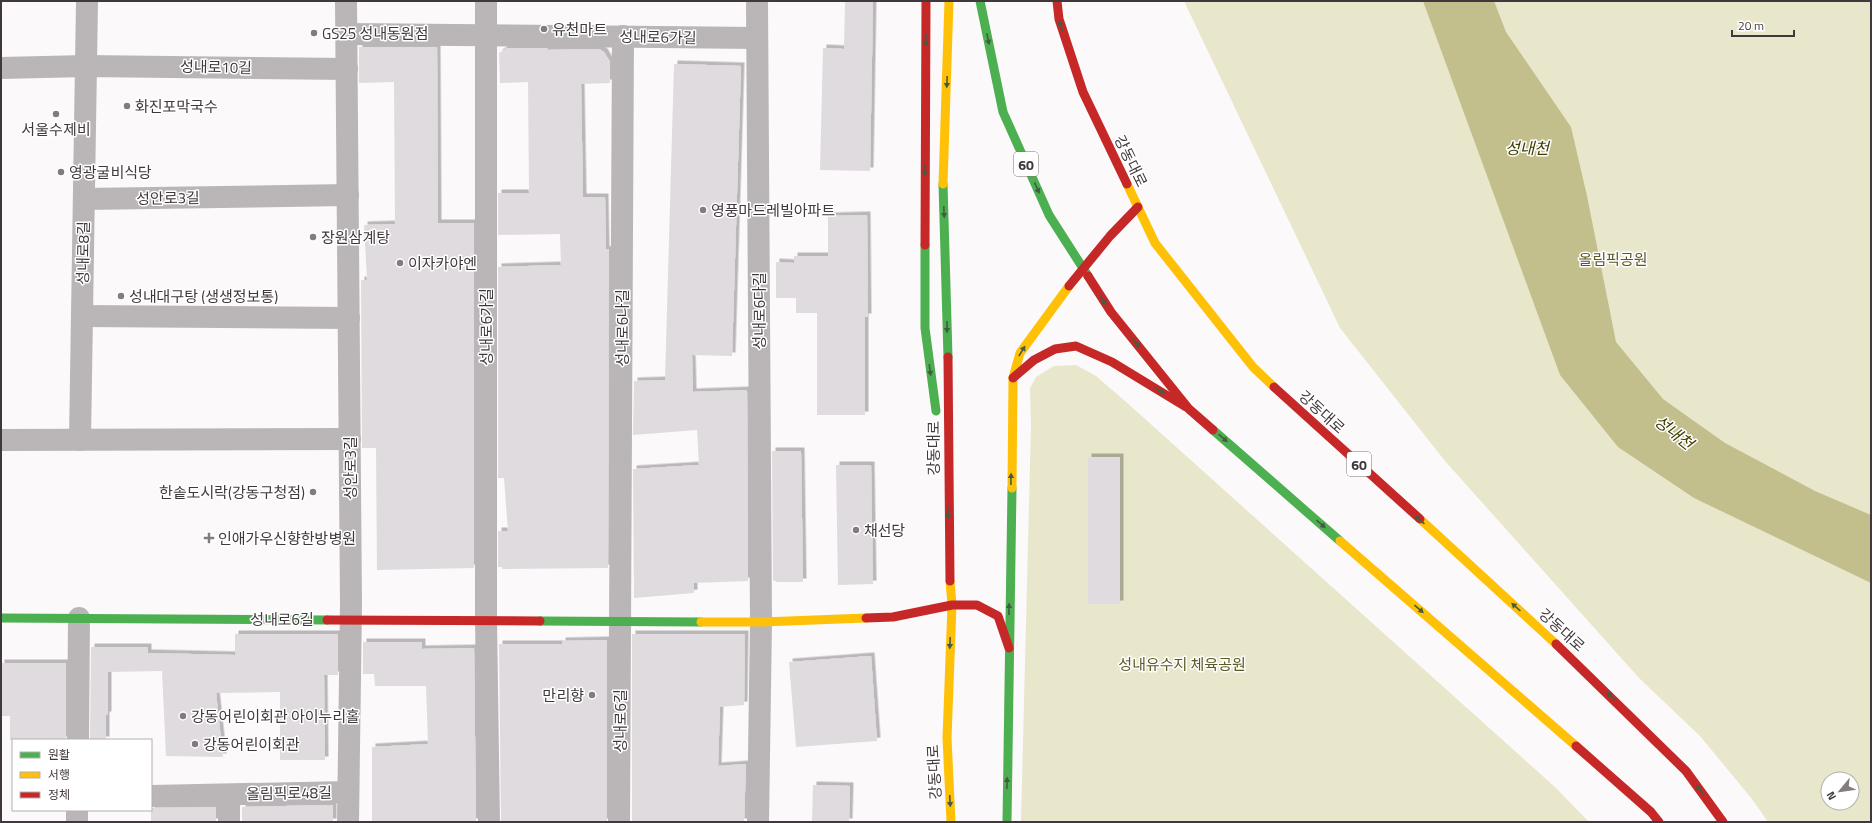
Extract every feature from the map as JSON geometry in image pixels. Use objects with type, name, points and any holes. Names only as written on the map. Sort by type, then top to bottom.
[{"type":"main road","points":[[926,1],[925,328],[947,493]]},
{"type":"main road","name":"강동대로","points":[[949,1],[943,196],[947,288],[948,558],[952,605],[947,738],[951,822]]},
{"type":"main road","name":"60","points":[[980,1],[1003,112],[1049,215],[1111,312],[1189,409],[1651,812],[1659,822]]},
{"type":"main road","name":"강동대로","points":[[1057,1],[1059,19],[1068,51],[1083,92],[1155,243],[1253,367],[1575,661],[1686,771],[1723,822]]},
{"type":"main road","points":[[1007,822],[1013,378],[1020,353],[1082,268],[1138,207]]},
{"type":"main road","points":[[1013,378],[1034,360],[1055,349],[1076,346],[1112,362],[1189,409]]},
{"type":"main road","name":"성내로6길","points":[[1,618],[620,620],[761,622],[893,617],[952,605],[977,605],[998,616],[1009,648]]},
{"type":"main road","points":[[940,791],[947,738]]},
{"type":"street","points":[[86,66],[87,1]]},
{"type":"street","name":"성안로3길","points":[[346,1],[351,619]]},
{"type":"street","name":"성내로6가길","points":[[486,1],[486,620]]},
{"type":"street","name":"성내로6다길","points":[[757,1],[761,622]]},
{"type":"street","name":"성내로6가길","points":[[346,34],[758,38]]},
{"type":"street","name":"성내로6나길","points":[[620,620],[623,36]]},
{"type":"street","name":"성내로10길","points":[[1,68],[86,66],[347,69]]},
{"type":"street","name":"성내로8길","points":[[80,440],[86,66]]},
{"type":"street","name":"성안로3길","points":[[84,199],[348,195]]},
{"type":"street","points":[[82,316],[349,318]]},
{"type":"street","points":[[1,440],[350,439]]},
{"type":"street","points":[[78,739],[79,618]]},
{"type":"street","name":"올림픽로48길","points":[[348,822],[351,619]]},
{"type":"street","points":[[486,620],[489,822]]},
{"type":"street","name":"성내로6길","points":[[619,822],[620,620]]},
{"type":"street","points":[[758,822],[761,622]]},
{"type":"street","name":"올림픽로48길","points":[[152,796],[348,792]]},
{"type":"street","name":"올림픽로48길","points":[[229,795],[229,822]]},
{"type":"street","points":[[77,811],[77,822]]},
{"type":"green space","name":"올림픽공원","points":[[1184,1],[1871,1],[1871,822],[1768,822],[1752,799],[1700,736],[1639,678],[1445,461],[1340,328]]},
{"type":"green space","name":"성내유수지 체육공원","points":[[1076,365],[1096,376],[1125,401],[1556,788],[1589,822],[1021,822],[1031,425],[1030,388],[1036,377],[1054,366]]},
{"type":"water","name":"성내천","points":[[1423,1],[1494,1],[1506,32],[1571,127],[1587,196],[1616,342],[1663,399],[1725,443],[1815,491],[1871,515],[1871,583],[1694,498],[1618,447],[1560,375]]},
{"type":"building","points":[[845,1],[873,1],[870,171],[820,170],[823,48],[844,49]]},
{"type":"building","points":[[359,47],[437,47],[438,223],[474,223],[474,568],[377,570],[376,448],[362,448],[361,280],[367,280],[364,225],[395,224],[394,82],[359,83]]},
{"type":"building","points":[[507,48],[548,48],[548,50],[599,49],[604,52],[610,62],[610,83],[581,84],[583,197],[605,197],[606,250],[609,249],[608,568],[502,569],[502,567],[498,567],[498,531],[508,531],[504,478],[498,478],[498,267],[561,265],[560,234],[498,235],[498,193],[529,193],[528,82],[500,83],[499,53]]},
{"type":"building","points":[[674,64],[741,66],[732,356],[692,355],[693,392],[747,390],[748,581],[694,583],[694,593],[634,598],[633,469],[699,465],[697,430],[633,435],[634,381],[665,380]]},
{"type":"building","points":[[867,215],[868,317],[865,317],[865,415],[817,415],[817,313],[796,313],[796,298],[776,298],[776,262],[794,263],[794,256],[828,256],[828,216]]},
{"type":"building","points":[[772,451],[801,451],[803,582],[777,582],[773,580]]},
{"type":"building","points":[[1088,457],[1120,457],[1120,604],[1088,604]]},
{"type":"building","points":[[836,465],[871,465],[873,584],[838,585]]},
{"type":"building","points":[[235,634],[338,634],[338,675],[324,675],[325,760],[280,760],[280,692],[216,693],[223,757],[166,756],[162,671],[108,672],[108,715],[106,715],[106,739],[90,739],[91,647],[148,647],[148,653],[235,655]]},
{"type":"building","points":[[632,634],[745,634],[744,705],[720,707],[718,766],[746,764],[744,822],[632,822]]},
{"type":"building","points":[[607,640],[607,822],[501,822],[499,644],[562,644],[562,641]]},
{"type":"building","points":[[363,642],[422,642],[422,649],[474,648],[476,822],[372,822],[372,747],[428,744],[426,686],[375,686],[374,674],[363,674]]},
{"type":"building","points":[[871,656],[877,741],[796,747],[789,662]]},
{"type":"building","points":[[1,663],[66,663],[66,739],[10,740],[10,716],[1,716]]},
{"type":"building","points":[[813,785],[850,786],[849,822],[812,822]]},
{"type":"building","points":[[333,805],[333,822],[242,822],[242,807]]},
{"type":"building","points":[[216,807],[216,822],[151,822],[152,808]]},
{"type":"traffic: fast","points":[[980,1],[1003,112],[1049,215],[1088,276]]},
{"type":"traffic: fast","points":[[943,184],[948,357]]},
{"type":"traffic: fast","points":[[925,245],[925,328],[936,411]]},
{"type":"traffic: fast","points":[[1213,430],[1340,541]]},
{"type":"traffic: fast","points":[[1007,822],[1012,488]]},
{"type":"traffic: fast","points":[[1,618],[327,620]]},
{"type":"traffic: fast","points":[[540,621],[701,622]]},
{"type":"traffic: slow","points":[[943,184],[949,1]]},
{"type":"traffic: slow","points":[[1127,184],[1155,243],[1253,367],[1274,387]]},
{"type":"traffic: slow","points":[[1012,488],[1013,378],[1020,353],[1069,286]]},
{"type":"traffic: slow","points":[[1420,519],[1556,644]]},
{"type":"traffic: slow","points":[[1340,541],[1576,746]]},
{"type":"traffic: slow","points":[[950,581],[952,605],[947,738],[951,822]]},
{"type":"traffic: slow","points":[[701,622],[761,622],[866,618]]},
{"type":"traffic: jam","points":[[925,245],[926,1]]},
{"type":"traffic: jam","points":[[1057,1],[1059,19],[1083,92],[1127,184]]},
{"type":"traffic: jam","points":[[1069,286],[1110,236],[1138,207]]},
{"type":"traffic: jam","points":[[1088,276],[1111,312],[1189,409],[1213,430]]},
{"type":"traffic: jam","points":[[1013,378],[1034,360],[1055,349],[1076,346],[1112,362],[1186,407]]},
{"type":"traffic: jam","points":[[948,357],[950,581]]},
{"type":"traffic: jam","points":[[1274,387],[1420,519]]},
{"type":"traffic: jam","points":[[866,618],[893,617],[952,605],[977,605],[998,616],[1009,648]]},
{"type":"traffic: jam","points":[[327,620],[540,621]]},
{"type":"traffic: jam","points":[[1556,644],[1686,771],[1723,822]]},
{"type":"traffic: jam","points":[[1576,746],[1651,812],[1659,822]]},
{"type":"place","name":"유천마트","points":[[544,29]]},
{"type":"place","name":"GS25 성내동원점","points":[[314,33]]},
{"type":"place","name":"화진포막국수","points":[[127,106]]},
{"type":"place","name":"서울수제비","points":[[56,114]]},
{"type":"place","name":"영광굴비식당","points":[[61,172]]},
{"type":"place","name":"영풍마드레빌아파트","points":[[703,210]]},
{"type":"place","name":"장원삼계탕","points":[[313,237]]},
{"type":"place","name":"이자카야엔","points":[[400,263]]},
{"type":"place","name":"성내대구탕 (생생정보통)","points":[[121,296]]},
{"type":"place","name":"한솥도시락(강동구청점)","points":[[313,492]]},
{"type":"place","name":"채선당","points":[[856,530]]},
{"type":"place","name":"인애가우신향한방병원","points":[[209,538]]},
{"type":"place","name":"만리향","points":[[592,695]]},
{"type":"place","name":"강동어린이회관 아이누리홀","points":[[183,716]]},
{"type":"place","name":"강동어린이회관","points":[[195,744]]}]
